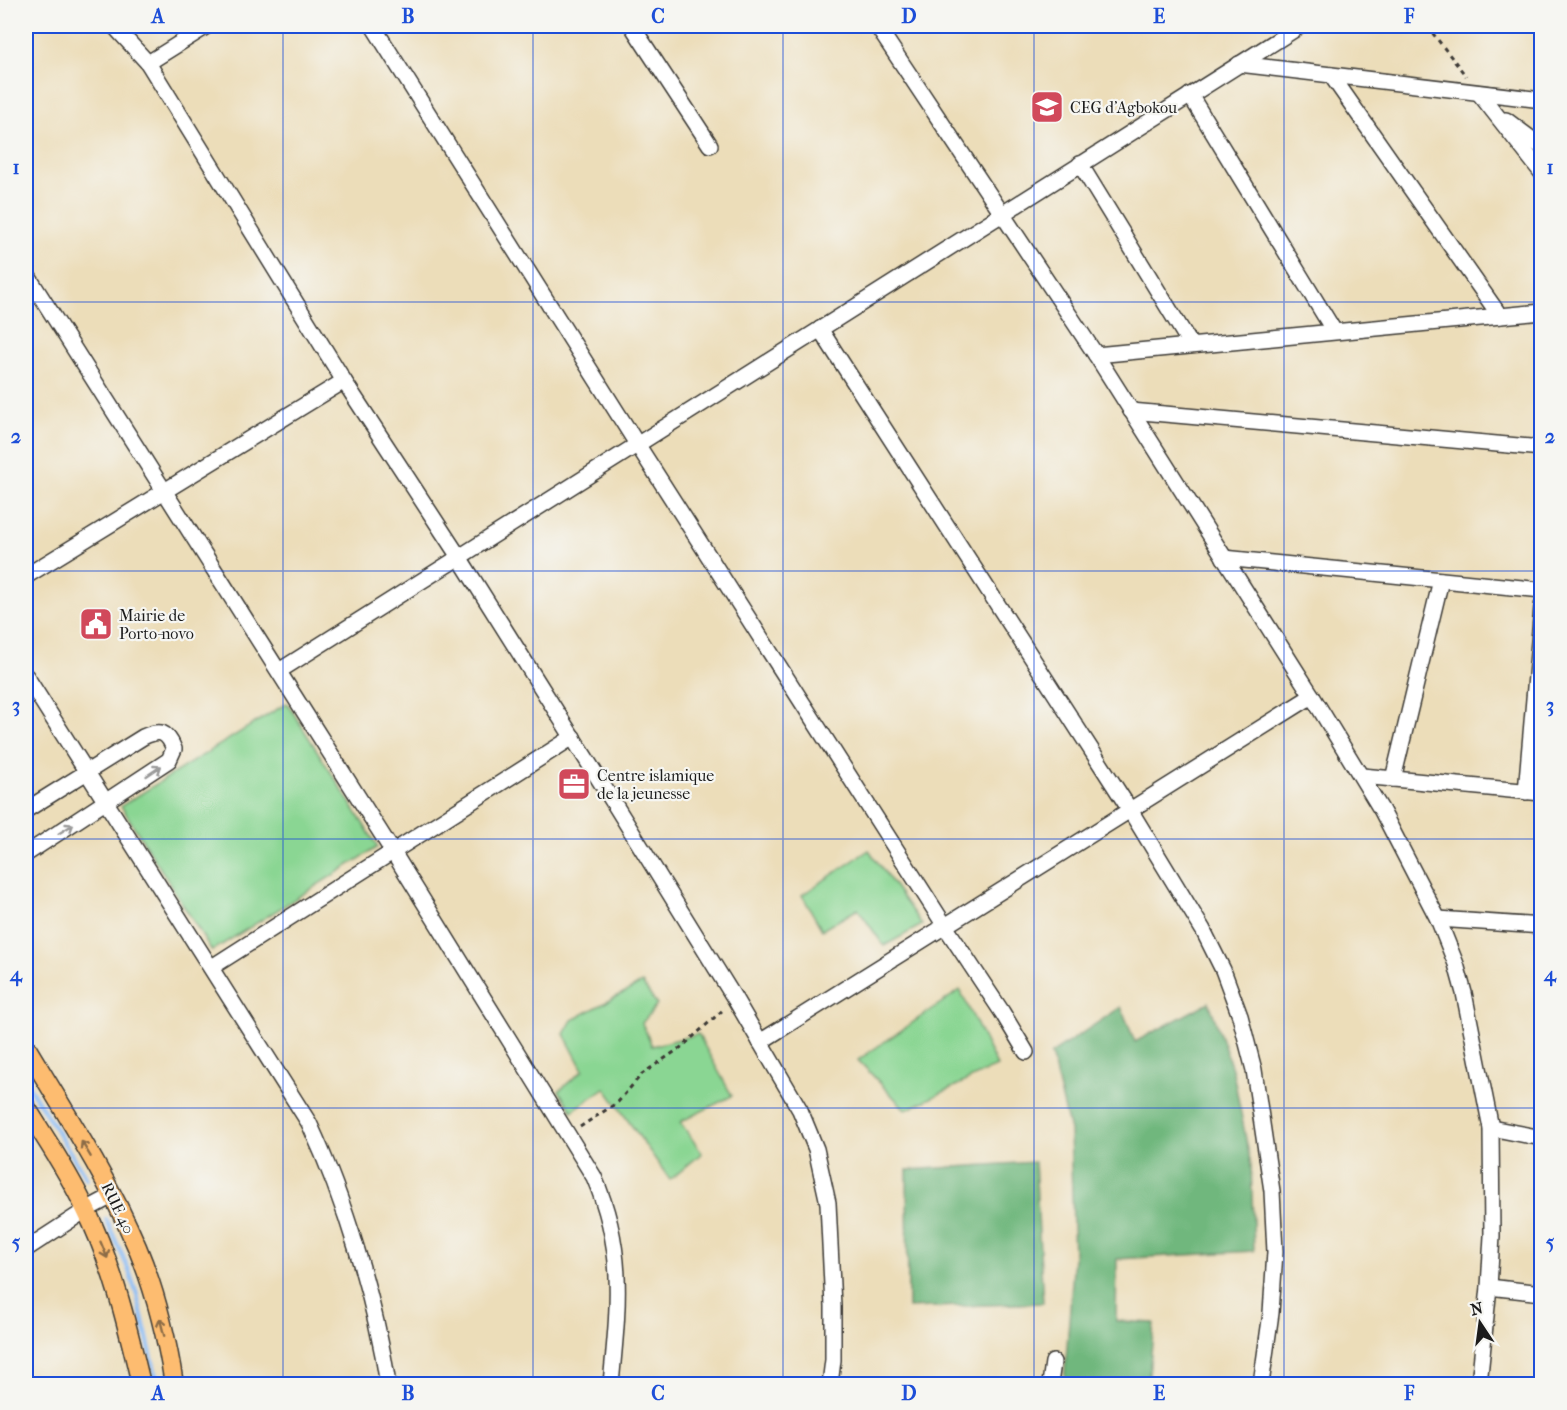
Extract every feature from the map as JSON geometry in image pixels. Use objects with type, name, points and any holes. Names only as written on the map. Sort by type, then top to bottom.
[{"type":"main road","name":"RUE 40","points":[[26,1047],[112,1196],[138,1249],[154,1298],[174,1384]]},
{"type":"main road","name":"RUE 40","points":[[26,1107],[63,1166],[86,1210],[108,1261],[141,1384]]},
{"type":"street","points":[[114,26],[148,63],[344,381],[573,737],[735,999],[800,1110],[816,1149],[828,1203],[833,1306],[833,1360],[830,1384]]},
{"type":"street","points":[[148,63],[207,26]]},
{"type":"street","points":[[373,26],[1026,1052]]},
{"type":"street","points":[[632,26],[710,146]]},
{"type":"street","points":[[877,26],[1096,355],[1312,696],[1362,776],[1438,919],[1456,964],[1464,993],[1491,1128],[1492,1225],[1489,1287],[1479,1384]]},
{"type":"street","points":[[279,671],[1300,26]]},
{"type":"street","points":[[1239,64],[1542,100]]},
{"type":"street","points":[[1331,75],[1500,316]]},
{"type":"street","points":[[1479,93],[1542,173]]},
{"type":"street","points":[[1190,95],[1334,331]]},
{"type":"street","points":[[1490,108],[1542,147]]},
{"type":"street","points":[[1080,164],[1191,345]]},
{"type":"street","points":[[26,273],[393,852],[598,1185],[616,1251],[618,1308],[611,1384]]},
{"type":"street","points":[[1096,355],[1542,312]]},
{"type":"street","points":[[820,329],[1130,810],[1203,930],[1223,970],[1240,1017],[1254,1070],[1272,1191],[1275,1252],[1271,1313],[1261,1384]]},
{"type":"street","points":[[26,576],[344,381]]},
{"type":"street","points":[[1131,411],[1542,448]]},
{"type":"street","points":[[1224,558],[1542,590]]},
{"type":"street","points":[[1393,779],[1441,580]]},
{"type":"street","points":[[1526,792],[1542,606]]},
{"type":"street","points":[[26,676],[297,1101],[317,1141],[348,1224],[368,1292],[388,1384]]},
{"type":"street","points":[[760,1042],[1312,696]]},
{"type":"street","points":[[26,810],[153,732],[162,733],[170,739],[174,749],[169,760],[106,804],[26,854]]},
{"type":"street","points":[[212,967],[573,737]]},
{"type":"street","points":[[1362,776],[1542,793]]},
{"type":"street","points":[[1438,919],[1542,926]]},
{"type":"street","points":[[1491,1128],[1542,1138]]},
{"type":"street","points":[[26,1250],[86,1210],[112,1196]]},
{"type":"street","points":[[1489,1287],[1542,1293]]},
{"type":"street","points":[[1050,1384],[1053,1362]]},
{"type":"path","points":[[1427,26],[1479,93]]},
{"type":"path","points":[[568,1135],[618,1102],[642,1074],[683,1046],[735,999]]},
{"type":"green space","points":[[287,703],[378,847],[212,951],[121,806]]},
{"type":"green space","points":[[869,850],[922,925],[884,946],[858,909],[822,930],[802,895]]},
{"type":"green space","points":[[642,983],[657,1005],[642,1023],[652,1046],[698,1034],[732,1096],[680,1122],[702,1153],[670,1180],[605,1088],[572,1111],[559,1091],[583,1070],[564,1034],[572,1020]]},
{"type":"green space","points":[[960,990],[997,1066],[906,1110],[858,1060]]},
{"type":"green space","points":[[1209,1002],[1233,1072],[1251,1165],[1254,1251],[1117,1259],[1116,1321],[1154,1323],[1148,1384],[1064,1384],[1074,1257],[1070,1131],[1051,1054],[1121,1007],[1135,1042]]},
{"type":"green space","points":[[1035,1162],[1043,1303],[908,1308],[907,1170]]},
{"type":"waterway","points":[[26,1082],[87,1179]]},
{"type":"waterway","points":[[106,1219],[128,1268],[137,1295],[158,1384]]},
{"type":"place","name":"CEG d'Agbokou","points":[[1047,107]]},
{"type":"place","name":"Mairie de Porto-novo","points":[[96,624]]},
{"type":"place","name":"Centre islamique de la jeunesse","points":[[574,784]]}]
